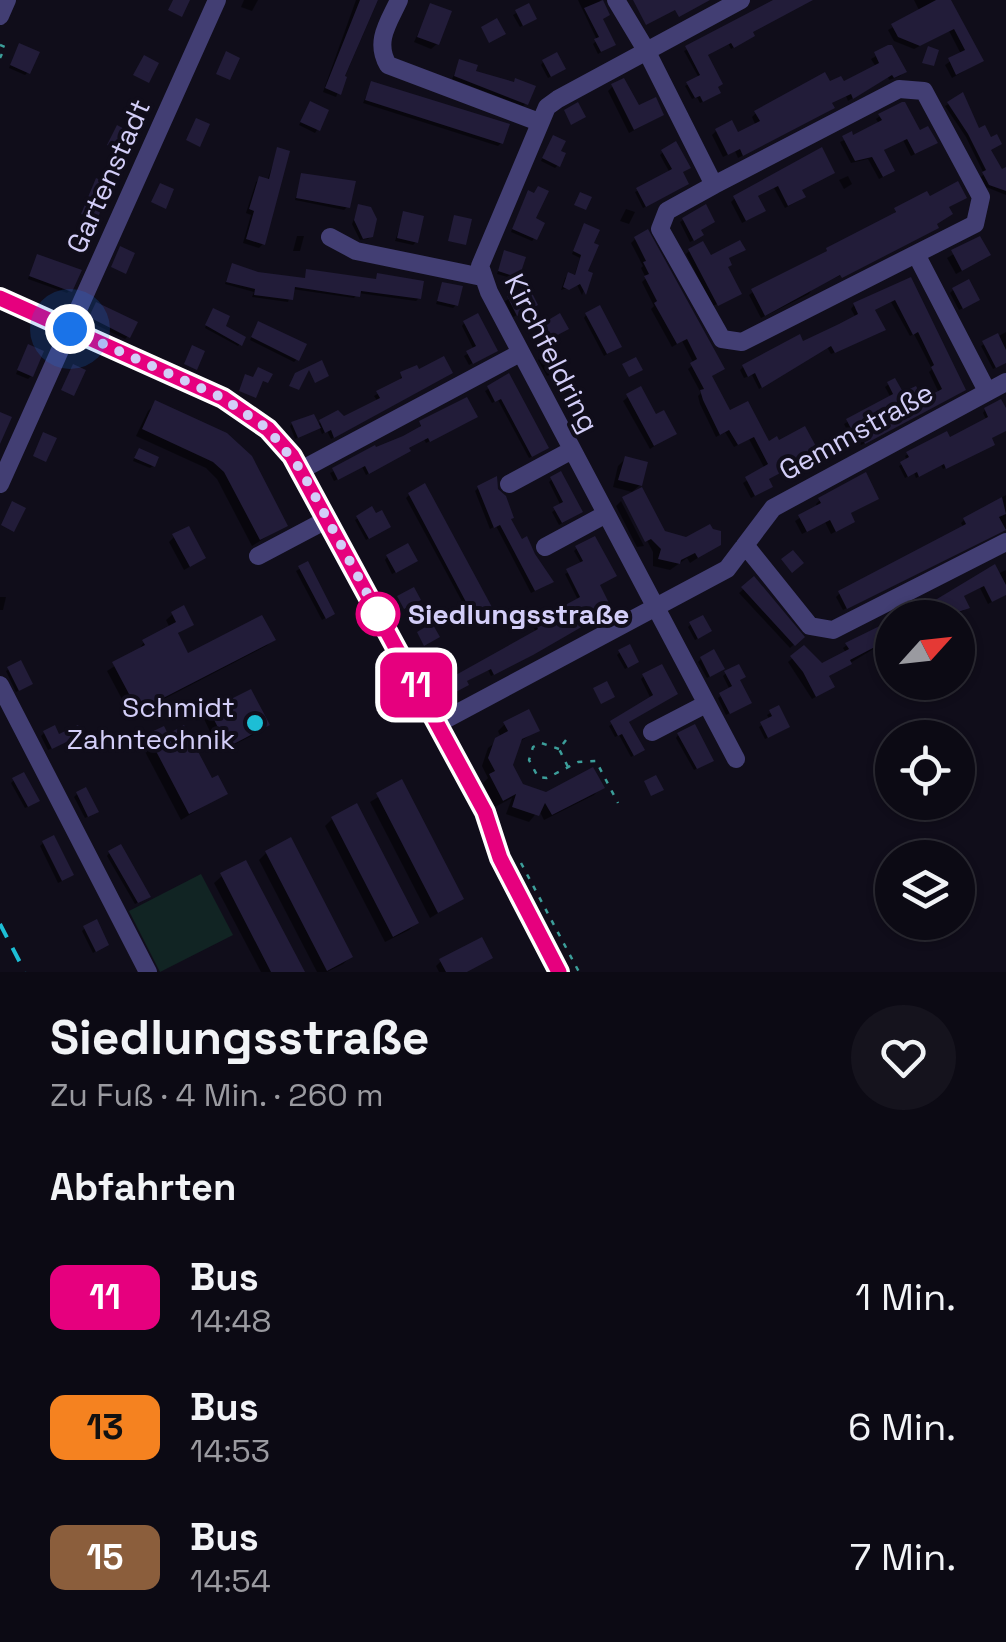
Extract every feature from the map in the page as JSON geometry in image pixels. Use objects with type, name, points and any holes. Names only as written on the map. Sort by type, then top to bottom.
[{"type":"street","name":"Gartenstadt","points":[[0,484],[217,0]]},
{"type":"street","points":[[399,0],[382,39],[381,48],[388,64],[539,122]]},
{"type":"street","points":[[616,0],[646,50],[714,185]]},
{"type":"street","name":"Kirchfeldring","points":[[736,759],[482,277],[482,255],[548,107],[558,98],[741,0]]},
{"type":"street","points":[[899,89],[924,91],[981,198],[975,224],[742,342],[722,339],[660,229],[666,211],[714,185],[899,89]]},
{"type":"street","points":[[330,237],[356,251],[482,277]]},
{"type":"street","points":[[916,254],[987,392]]},
{"type":"street","points":[[0,298],[238,406],[281,441],[301,470],[485,812],[511,883],[559,972]]},
{"type":"street","points":[[301,470],[520,352]]},
{"type":"street","name":"Gemmstraße","points":[[438,724],[727,569],[773,508],[1006,382]]},
{"type":"street","points":[[509,484],[572,450]]},
{"type":"street","points":[[545,547],[606,514]]},
{"type":"street","points":[[258,556],[328,520]]},
{"type":"street","points":[[745,544],[810,626],[833,630],[1006,542]]},
{"type":"street","points":[[0,685],[148,972]]},
{"type":"street","points":[[652,732],[706,704]]},
{"type":"path","points":[[0,45],[5,47],[0,58]]},
{"type":"path","points":[[558,750],[566,740]]},
{"type":"path","points":[[568,767],[558,750],[541,743],[533,747],[529,760],[538,777],[547,778],[578,762],[596,761],[618,803]]},
{"type":"path","points":[[516,854],[579,972]]},
{"type":"green space","points":[[201,874],[233,935],[160,972],[129,911]]},
{"type":"building","points":[[173,0],[190,0],[182,17],[168,10]]},
{"type":"building","points":[[360,0],[378,0],[345,76],[341,95],[325,88]]},
{"type":"building","points":[[603,0],[610,15],[603,19],[616,45],[601,52],[594,39],[599,37],[584,8]]},
{"type":"building","points":[[633,0],[710,0],[679,17],[675,10],[646,25]]},
{"type":"building","points":[[773,0],[813,0],[753,32],[755,36],[734,48],[731,43],[708,55],[723,84],[718,87],[721,93],[703,102],[700,96],[695,98],[686,82],[700,75],[685,46]]},
{"type":"building","points":[[936,0],[951,0],[984,61],[956,75],[948,58],[965,50],[954,29],[920,46],[898,37],[891,24]]},
{"type":"building","points":[[430,3],[452,11],[439,45],[417,37]]},
{"type":"building","points":[[529,3],[537,19],[523,26],[515,10]]},
{"type":"building","points":[[497,18],[506,34],[489,43],[481,27]]},
{"type":"building","points":[[19,43],[40,52],[30,74],[10,65]]},
{"type":"building","points":[[892,45],[907,72],[894,78],[892,75],[853,99],[851,94],[832,103],[835,108],[743,156],[740,149],[728,155],[715,129],[732,120],[738,132],[760,121],[754,111],[825,72],[830,81],[841,76],[844,81],[879,63],[874,52]]},
{"type":"building","points":[[928,46],[939,50],[934,66],[922,63]]},
{"type":"building","points":[[226,51],[240,58],[230,80],[216,74]]},
{"type":"building","points":[[557,52],[566,69],[551,77],[542,60]]},
{"type":"building","points":[[144,55],[159,63],[149,83],[133,75]]},
{"type":"building","points":[[459,59],[478,65],[476,71],[536,86],[528,105],[454,76]]},
{"type":"building","points":[[624,78],[639,105],[656,97],[664,115],[634,130],[611,84]]},
{"type":"building","points":[[371,81],[510,124],[503,144],[365,100]]},
{"type":"building","points":[[963,92],[979,128],[985,125],[991,137],[997,134],[1002,144],[991,150],[1002,169],[1006,167],[1006,191],[989,185],[968,134],[947,102]]},
{"type":"building","points":[[310,101],[329,110],[320,131],[300,122]]},
{"type":"building","points":[[578,102],[586,117],[571,125],[564,110]]},
{"type":"building","points":[[902,102],[920,130],[928,126],[938,143],[915,154],[907,139],[884,150],[895,171],[883,177],[872,157],[855,161],[842,136],[852,131],[853,135],[882,120],[878,114]]},
{"type":"building","points":[[196,118],[210,124],[200,147],[186,140]]},
{"type":"building","points":[[117,125],[132,133],[122,153],[107,145]]},
{"type":"building","points":[[553,135],[566,141],[560,167],[542,158]]},
{"type":"building","points":[[676,141],[691,168],[683,172],[689,184],[646,207],[636,188],[672,169],[661,150]]},
{"type":"building","points":[[277,147],[290,151],[265,245],[246,239],[254,211],[249,209],[259,176],[269,179]]},
{"type":"building","points":[[822,147],[835,173],[802,190],[806,197],[788,206],[778,186],[758,196],[766,211],[746,221],[733,196]]},
{"type":"building","points":[[301,173],[356,181],[350,208],[296,198]]},
{"type":"building","points":[[96,178],[111,185],[97,220],[81,214]]},
{"type":"building","points":[[958,181],[967,198],[949,207],[953,214],[937,224],[939,228],[765,316],[751,289],[896,212],[894,208]]},
{"type":"building","points":[[160,183],[174,189],[166,209],[151,202]]},
{"type":"building","points":[[538,186],[549,191],[536,218],[545,223],[537,240],[512,229],[528,190],[534,193]]},
{"type":"building","points":[[580,192],[592,197],[586,210],[574,205]]},
{"type":"building","points":[[358,204],[371,207],[377,219],[373,237],[363,239],[354,220]]},
{"type":"building","points":[[706,204],[715,222],[701,230],[704,235],[694,241],[682,218]]},
{"type":"building","points":[[403,211],[424,216],[418,243],[397,238]]},
{"type":"building","points":[[454,215],[472,219],[466,245],[448,241]]},
{"type":"building","points":[[584,223],[600,230],[594,243],[599,245],[588,271],[593,273],[586,295],[580,284],[569,290],[563,287],[568,272],[575,275],[581,255],[573,251]]},
{"type":"building","points":[[648,229],[725,369],[712,376],[730,410],[748,401],[769,441],[805,426],[825,463],[807,472],[801,462],[769,479],[773,487],[755,496],[745,477],[768,464],[754,437],[738,445],[729,430],[720,435],[690,363],[697,359],[687,339],[677,344],[644,276],[649,274],[643,262],[646,261],[634,237]]},
{"type":"building","points":[[980,236],[991,255],[962,271],[951,250]]},
{"type":"building","points":[[740,240],[746,250],[729,258],[732,265],[728,267],[742,294],[718,306],[688,249],[703,241],[711,255]]},
{"type":"building","points":[[120,246],[135,253],[126,274],[111,267]]},
{"type":"building","points":[[504,250],[526,257],[519,278],[498,271]]},
{"type":"building","points":[[37,254],[82,270],[72,292],[29,276]]},
{"type":"building","points":[[232,263],[258,272],[305,278],[306,269],[376,279],[377,273],[424,281],[421,299],[361,291],[360,297],[295,287],[293,300],[254,295],[255,289],[226,282]]},
{"type":"building","points":[[911,277],[966,390],[865,444],[863,439],[858,442],[846,419],[893,394],[887,382],[895,378],[903,392],[916,386],[923,399],[942,389],[918,332],[913,335],[895,300],[875,310],[886,330],[835,353],[831,346],[762,388],[755,373],[748,377],[742,365],[800,334],[803,341],[839,324],[858,314],[853,303]]},
{"type":"building","points":[[969,279],[980,300],[963,309],[952,288]]},
{"type":"building","points":[[442,282],[463,286],[458,306],[437,301]]},
{"type":"building","points":[[528,285],[538,305],[517,316],[507,296]]},
{"type":"building","points":[[96,302],[138,322],[130,338],[89,317]]},
{"type":"building","points":[[600,305],[622,347],[607,354],[585,313]]},
{"type":"building","points":[[213,308],[230,316],[226,326],[246,337],[242,346],[205,325]]},
{"type":"building","points":[[478,313],[498,351],[473,364],[466,351],[476,346],[463,321]]},
{"type":"building","points":[[560,313],[569,329],[548,340],[540,325]]},
{"type":"building","points":[[258,321],[307,344],[299,361],[251,337]]},
{"type":"building","points":[[998,333],[1006,350],[1006,363],[996,368],[982,341]]},
{"type":"building","points":[[28,344],[44,351],[33,377],[17,370]]},
{"type":"building","points":[[192,345],[205,351],[197,370],[184,364]]},
{"type":"building","points":[[555,347],[566,367],[550,375],[540,355]]},
{"type":"building","points":[[444,356],[453,373],[334,438],[331,430],[325,433],[319,420],[338,410],[344,416],[380,398],[376,391],[402,378],[400,372],[417,365],[419,369]]},
{"type":"building","points":[[636,357],[643,370],[629,377],[622,364]]},
{"type":"building","points":[[322,360],[329,376],[315,383],[309,370],[299,390],[289,386],[295,373]]},
{"type":"building","points":[[73,364],[86,370],[74,396],[61,390]]},
{"type":"building","points":[[258,367],[273,374],[268,383],[263,381],[256,398],[239,391],[245,374],[253,377]]},
{"type":"building","points":[[509,373],[549,448],[532,457],[501,399],[495,402],[487,386]]},
{"type":"building","points":[[641,386],[656,414],[664,410],[677,434],[654,446],[626,394]]},
{"type":"building","points":[[467,397],[478,417],[430,442],[428,438],[369,474],[365,466],[338,480],[332,468],[375,445],[403,436],[421,426],[419,421]]},
{"type":"building","points":[[1001,399],[1006,408],[1006,431],[992,438],[995,445],[946,469],[944,464],[919,477],[917,472],[908,477],[900,462],[909,457],[906,452],[947,431],[950,437],[988,417],[984,408]]},
{"type":"building","points":[[155,400],[227,433],[252,456],[288,526],[260,540],[224,472],[213,462],[142,429]]},
{"type":"building","points":[[0,412],[12,417],[0,444]]},
{"type":"building","points":[[314,414],[321,428],[298,438],[291,422]]},
{"type":"building","points":[[43,432],[57,438],[46,462],[33,456]]},
{"type":"building","points":[[139,448],[159,457],[155,467],[134,458]]},
{"type":"building","points":[[625,456],[648,462],[642,486],[618,480]]},
{"type":"building","points":[[561,471],[583,512],[562,523],[553,507],[563,502],[550,477]]},
{"type":"building","points":[[866,472],[879,499],[851,513],[855,522],[836,532],[830,520],[807,532],[798,515],[821,503],[818,498]]},
{"type":"building","points":[[497,476],[498,489],[506,496],[514,518],[511,519],[522,539],[527,536],[554,582],[535,591],[500,525],[494,528],[477,486]]},
{"type":"building","points":[[425,483],[493,609],[475,619],[408,493]]},
{"type":"building","points":[[642,487],[665,531],[686,537],[710,524],[721,531],[721,545],[698,558],[695,553],[680,564],[658,559],[661,549],[651,539],[645,542],[622,497]]},
{"type":"building","points":[[1002,497],[1006,514],[999,517],[1006,530],[847,609],[838,591],[966,524],[963,518]]},
{"type":"building","points":[[12,501],[26,508],[14,532],[1,525]]},
{"type":"building","points":[[372,506],[376,513],[382,510],[391,527],[369,539],[356,516]]},
{"type":"building","points":[[189,526],[206,558],[190,567],[172,534]]},
{"type":"building","points":[[595,536],[617,576],[600,585],[611,607],[533,655],[494,675],[491,669],[452,694],[445,681],[538,629],[534,622],[580,597],[566,569],[583,561],[575,546]]},
{"type":"building","points":[[408,543],[418,561],[396,573],[386,555]]},
{"type":"building","points":[[793,550],[804,563],[792,573],[781,559]]},
{"type":"building","points":[[308,561],[335,614],[326,619],[298,566]]},
{"type":"building","points":[[995,564],[1006,585],[1006,595],[992,602],[984,586],[964,596],[966,600],[935,600]]},
{"type":"building","points":[[754,576],[805,637],[795,646],[741,587]]},
{"type":"building","points":[[414,587],[421,600],[404,609],[397,596]]},
{"type":"building","points":[[184,605],[194,625],[178,633],[188,653],[262,615],[276,640],[138,711],[112,662],[145,645],[142,640],[176,622],[171,612]]},
{"type":"building","points":[[703,615],[712,631],[698,639],[689,622]]},
{"type":"building","points":[[432,623],[440,637],[424,646],[417,632]]},
{"type":"building","points":[[875,628],[875,647],[829,676],[835,687],[816,697],[790,656],[804,645],[822,663],[849,649],[845,643]]},
{"type":"building","points":[[630,644],[639,662],[628,668],[618,650]]},
{"type":"building","points":[[714,649],[725,669],[710,677],[700,657]]},
{"type":"building","points":[[21,660],[33,684],[19,691],[7,667]]},
{"type":"building","points":[[662,664],[678,694],[629,722],[645,750],[634,756],[610,721],[653,695],[642,674]]},
{"type":"building","points":[[739,664],[746,677],[740,680],[752,703],[730,714],[719,693],[732,686],[724,671]]},
{"type":"building","points":[[607,681],[615,697],[601,704],[593,688]]},
{"type":"building","points":[[251,689],[270,725],[228,747],[209,710]]},
{"type":"building","points":[[779,705],[790,727],[768,738],[760,722],[772,716],[769,710]]},
{"type":"building","points":[[529,709],[540,731],[522,739],[513,765],[523,784],[546,792],[593,767],[605,788],[552,815],[545,803],[539,816],[512,807],[516,794],[503,801],[489,774],[495,771],[488,758],[495,738],[508,731],[503,722]]},
{"type":"building","points":[[695,724],[714,761],[697,769],[677,733]]},
{"type":"building","points":[[55,725],[59,734],[78,725],[83,734],[52,749],[43,731]]},
{"type":"building","points":[[184,725],[212,778],[218,775],[228,794],[189,814],[147,734],[164,726],[168,734]]},
{"type":"building","points":[[24,772],[40,801],[28,807],[12,778]]},
{"type":"building","points":[[656,775],[664,790],[651,796],[644,781]]},
{"type":"building","points":[[402,779],[464,899],[438,913],[376,793]]},
{"type":"building","points":[[86,787],[99,812],[88,817],[76,792]]},
{"type":"building","points":[[357,803],[419,923],[393,937],[331,817]]},
{"type":"building","points":[[54,835],[74,875],[62,881],[42,841]]},
{"type":"building","points":[[291,837],[353,957],[327,971],[265,851]]},
{"type":"building","points":[[121,844],[151,897],[138,903],[108,851]]},
{"type":"building","points":[[246,860],[305,972],[271,972],[220,873]]},
{"type":"building","points":[[97,919],[109,945],[96,952],[83,926]]},
{"type":"building","points":[[482,937],[493,958],[467,972],[446,972],[439,959]]},
{"type":"railway","points":[[0,924],[25,972]]},
{"type":"bus line","name":"11","points":[[0,298],[223,398],[281,441],[318,500],[485,812],[511,883],[559,972]]},
{"type":"place","name":"Siedlungsstraße","points":[[378,614]]},
{"type":"place","name":"Schmidt Zahntechnik","points":[[255,723]]},
{"type":"route","points":[[70,329],[223,398],[281,441],[301,470],[385,627],[378,614]]}]
